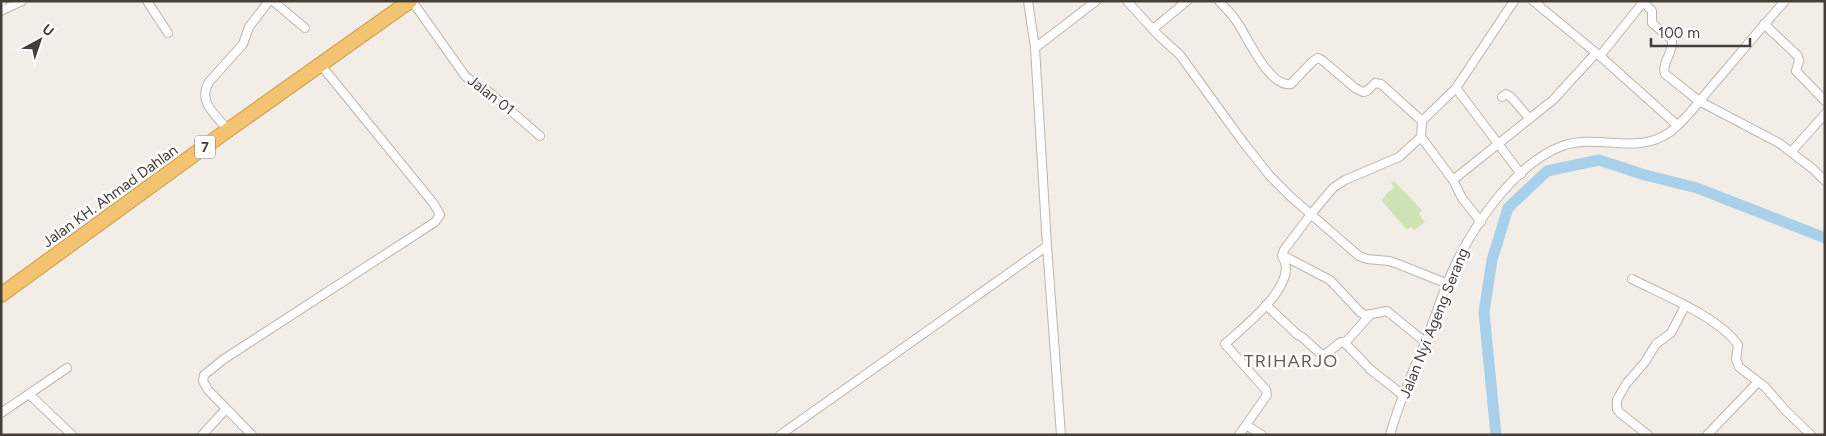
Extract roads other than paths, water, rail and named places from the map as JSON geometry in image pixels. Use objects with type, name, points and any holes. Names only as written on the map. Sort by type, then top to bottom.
[{"type":"highway","name":"Jalan KH. Ahmad Dahlan","points":[[1,295],[320,64],[411,1]]},
{"type":"street","points":[[1,12],[22,1]]},
{"type":"street","points":[[147,1],[168,33]]},
{"type":"street","points":[[228,130],[210,108],[205,99],[205,89],[243,44],[249,27],[269,1]]},
{"type":"street","points":[[273,1],[305,28]]},
{"type":"street","name":"Jalan 01","points":[[411,1],[466,77],[489,92],[540,136]]},
{"type":"street","points":[[1028,1],[1035,48],[1061,435]]},
{"type":"street","points":[[1035,48],[1096,1]]},
{"type":"street","points":[[1127,1],[1180,55],[1270,176],[1311,214],[1359,256],[1367,259],[1389,261],[1448,284]]},
{"type":"street","points":[[1153,29],[1187,1]]},
{"type":"street","points":[[1219,1],[1237,22],[1270,73],[1287,85],[1291,84],[1318,58],[1358,90],[1367,91],[1375,83],[1382,84],[1422,121]]},
{"type":"street","points":[[1481,222],[1462,198],[1453,180],[1421,137],[1422,121],[1456,88],[1514,1]]},
{"type":"street","points":[[1533,1],[1644,93],[1677,125]]},
{"type":"street","name":"Jalan Nyi Ageng Serang","points":[[1390,435],[1403,395],[1465,245],[1501,193],[1521,174],[1547,154],[1570,144],[1588,142],[1632,145],[1663,136],[1677,125],[1699,101],[1785,1]]},
{"type":"street","points":[[1453,180],[1553,100],[1598,54],[1643,2],[1652,11],[1652,23],[1672,40],[1672,49],[1664,69],[1665,74],[1699,101],[1779,143],[1825,181]]},
{"type":"street","points":[[1764,24],[1798,56],[1800,61],[1796,71],[1825,100]]},
{"type":"street","points":[[252,435],[205,385],[203,378],[208,371],[434,222],[440,215],[434,204],[320,64]]},
{"type":"street","points":[[1456,88],[1521,174]]},
{"type":"street","points":[[1502,97],[1506,94],[1511,97],[1529,118]]},
{"type":"street","points":[[1792,152],[1825,114]]},
{"type":"street","points":[[1239,435],[1266,395],[1266,390],[1225,344],[1279,290],[1286,267],[1282,255],[1284,250],[1333,188],[1345,180],[1399,157],[1421,137]]},
{"type":"street","points":[[780,435],[1047,246]]},
{"type":"street","points":[[1283,258],[1314,270],[1330,280],[1361,313],[1370,316],[1387,312],[1425,342]]},
{"type":"street","points":[[1632,279],[1699,313],[1732,338],[1738,345],[1736,360],[1738,364],[1765,387],[1811,435]]},
{"type":"street","points":[[1266,305],[1323,356],[1340,342],[1345,343],[1371,370],[1403,395]]},
{"type":"street","points":[[1648,435],[1620,413],[1617,409],[1617,400],[1626,384],[1645,362],[1656,344],[1671,333],[1685,306]]},
{"type":"street","points":[[1345,343],[1370,316]]},
{"type":"street","points":[[1,413],[67,368]]},
{"type":"street","points":[[1707,435],[1758,382]]},
{"type":"street","points":[[29,394],[72,435]]},
{"type":"street","points":[[202,435],[226,409]]},
{"type":"street","points":[[1246,425],[1262,435]]},
{"type":"waterway","points":[[1496,435],[1484,312],[1492,260],[1508,208],[1547,171],[1599,160],[1645,175],[1697,188],[1825,238]]},
{"type":"district","name":"TRIHARJO","points":[[1291,361]]}]
